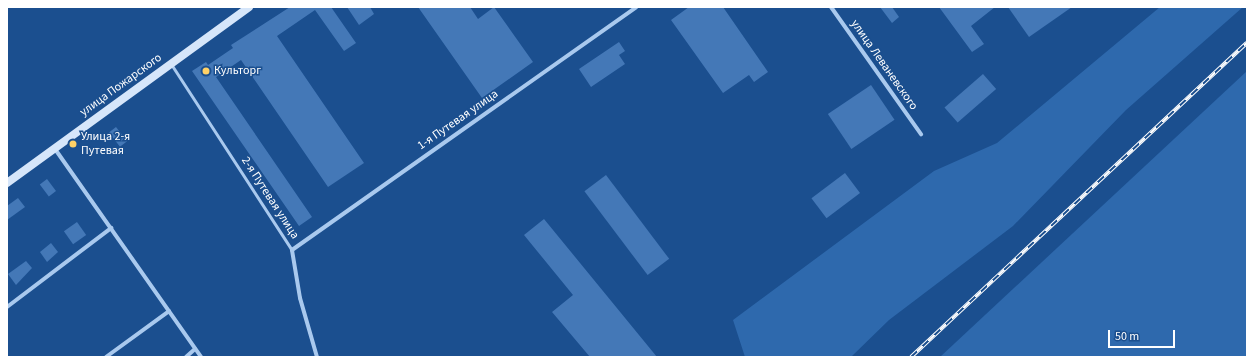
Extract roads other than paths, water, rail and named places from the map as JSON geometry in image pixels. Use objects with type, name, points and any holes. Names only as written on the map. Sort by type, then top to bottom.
[{"type":"street","name":"улица Пожарского","points":[[7,184],[249,7]]},
{"type":"street","name":"1-я Путевая улица","points":[[292,250],[636,7]]},
{"type":"street","name":"улица Леваневского","points":[[831,7],[921,134]]},
{"type":"street","points":[[55,149],[201,357]]},
{"type":"street","points":[[7,307],[111,228]]},
{"type":"street","name":"2-я Путевая улица","points":[[292,250],[300,298],[317,357]]},
{"type":"street","points":[[106,357],[169,311]]},
{"type":"street","points":[[186,357],[195,349]]},
{"type":"lane","name":"2-я Путевая улица","points":[[171,64],[292,250]]},
{"type":"railway","points":[[911,357],[1247,43]]},
{"type":"place","name":"Культорг","points":[[206,71]]},
{"type":"place","name":"Улица 2-я Путевая","points":[[73,144]]}]
